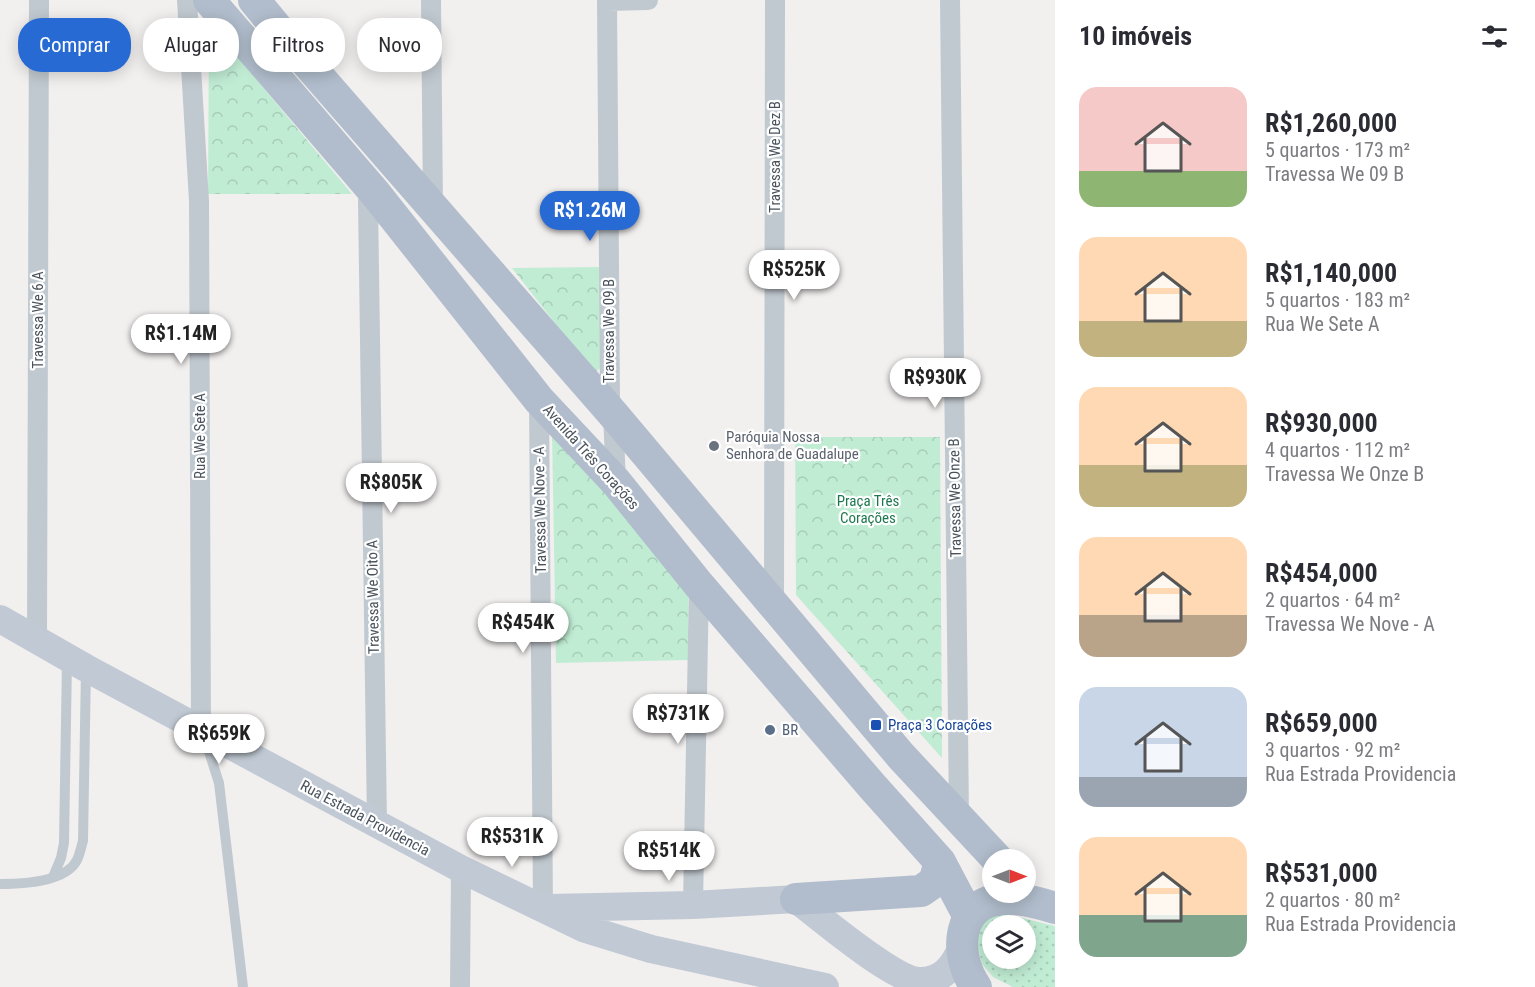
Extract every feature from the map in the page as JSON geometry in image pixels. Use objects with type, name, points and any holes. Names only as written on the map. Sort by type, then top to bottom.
[{"type":"main road","name":"Avenida Três Corações","points":[[209,0],[375,193],[539,400],[616,482],[699,585],[940,862],[969,916]]},
{"type":"main road","points":[[255,0],[286,39],[774,602],[901,756],[988,849]]},
{"type":"main road","name":"Rua Estrada Providencia","points":[[0,619],[76,663],[461,869],[584,928],[651,949],[825,987]]},
{"type":"main road","points":[[796,899],[921,891],[934,882],[940,862]]},
{"type":"main road","name":"Rua Estrada Providencia","points":[[543,909],[693,905],[796,899]]},
{"type":"main road","points":[[796,899],[863,950],[910,980],[937,978],[952,967],[961,949]]},
{"type":"main road","points":[[976,987],[964,965],[961,949],[963,932],[969,916],[993,901],[1039,900]]},
{"type":"street","name":"Travessa We 6 A","points":[[38,639],[39,0]]},
{"type":"street","name":"Rua We Sete A","points":[[187,0],[199,201],[201,729]]},
{"type":"street","points":[[431,0],[434,207]]},
{"type":"street","points":[[607,0],[648,0]]},
{"type":"street","name":"Travessa We 09 B","points":[[607,0],[610,399],[613,414],[616,482]]},
{"type":"street","name":"Travessa We Dez B","points":[[774,602],[775,0]]},
{"type":"street","name":"Travessa We Onze B","points":[[950,0],[959,817]]},
{"type":"street","name":"Travessa We Oito A","points":[[375,193],[368,201],[376,824]]},
{"type":"street","name":"Travessa We Nove - A","points":[[539,400],[543,909]]},
{"type":"street","points":[[693,905],[699,585]]},
{"type":"street","points":[[460,987],[461,869]]},
{"type":"lane","points":[[53,877],[64,843],[76,663]]},
{"type":"lane","points":[[0,884],[37,882],[53,877],[70,869],[78,859],[82,841],[76,663]]},
{"type":"lane","points":[[201,729],[219,783],[243,987]]},
{"type":"green space","points":[[239,59],[352,194],[208,194],[209,72],[239,72]]},
{"type":"green space","points":[[600,267],[603,366],[594,373],[512,268]]},
{"type":"green space","points":[[552,430],[688,579],[689,660],[556,663]]},
{"type":"green space","name":"Praça Três Corações","points":[[795,437],[940,437],[942,758],[796,595]]},
{"type":"green space","points":[[1036,921],[1055,926],[1055,987],[1013,987],[993,977],[986,969],[1036,969]]},
{"type":"green space","points":[[982,927],[982,964],[976,941]]},
{"type":"place","name":"Paróquia Nossa Senhora de Guadalupe","points":[[714,446]]},
{"type":"place","name":"Praça 3 Corações","points":[[876,725]]},
{"type":"place","name":"BR","points":[[770,730]]}]
